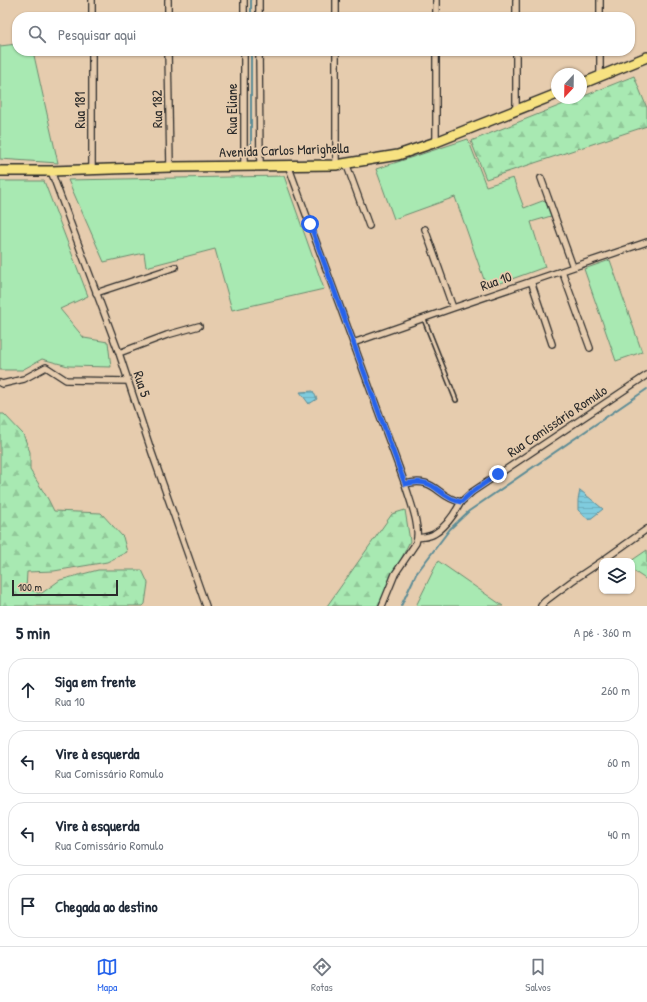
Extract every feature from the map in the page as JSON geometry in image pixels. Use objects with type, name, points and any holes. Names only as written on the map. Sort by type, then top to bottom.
[{"type":"main road","points":[[587,82],[647,58]]},
{"type":"main road","name":"Avenida Carlos Marighella","points":[[0,171],[336,165],[398,155],[436,142],[551,96]]},
{"type":"street","points":[[92,0],[92,12]]},
{"type":"street","points":[[168,0],[168,12]]},
{"type":"street","points":[[244,0],[244,12]]},
{"type":"street","points":[[259,0],[259,12]]},
{"type":"street","points":[[336,0],[336,12]]},
{"type":"street","points":[[436,0],[436,12]]},
{"type":"street","points":[[516,0],[516,12]]},
{"type":"street","points":[[600,0],[600,12]]},
{"type":"street","name":"Rua 181","points":[[92,56],[92,170]]},
{"type":"street","name":"Rua 182","points":[[168,56],[170,167]]},
{"type":"street","name":"Rua Eliane","points":[[244,56],[244,166]]},
{"type":"street","name":"Rua Eliane","points":[[260,56],[260,166]]},
{"type":"street","points":[[336,56],[336,165]]},
{"type":"street","points":[[436,56],[436,142]]},
{"type":"street","points":[[516,56],[516,110]]},
{"type":"street","points":[[600,56],[600,77]]},
{"type":"street","points":[[346,163],[369,226]]},
{"type":"street","points":[[288,165],[405,484],[418,529],[418,538],[416,543],[395,574],[382,606]]},
{"type":"street","name":"Rua 5","points":[[51,171],[128,380],[206,606]]},
{"type":"street","points":[[541,178],[573,267]]},
{"type":"street","points":[[425,229],[453,308]]},
{"type":"street","name":"Rua 10","points":[[353,343],[647,242]]},
{"type":"street","points":[[96,293],[175,267]]},
{"type":"street","points":[[562,271],[590,348]]},
{"type":"street","points":[[531,281],[552,344]]},
{"type":"street","points":[[118,353],[167,335],[199,326]]},
{"type":"street","points":[[0,383],[24,379],[46,367],[66,380],[128,380]]},
{"type":"street","name":"Rua Comissário Romulo","points":[[418,538],[434,534],[440,530],[455,513],[461,502],[485,483],[647,375]]},
{"type":"street","points":[[405,484],[415,482],[426,483],[450,499],[461,502]]},
{"type":"street","points":[[606,558],[647,529]]},
{"type":"street","points":[[540,606],[572,581],[599,563]]},
{"type":"lane","points":[[424,319],[456,400]]},
{"type":"green space","points":[[12,45],[12,56],[34,56],[58,163],[0,159],[0,46]]},
{"type":"green space","points":[[634,76],[647,108],[647,126],[486,179],[471,141],[564,104],[587,104],[587,95]]},
{"type":"green space","points":[[468,139],[486,186],[513,178],[524,208],[545,200],[551,216],[531,222],[545,267],[487,288],[455,197],[394,219],[376,169]]},
{"type":"green space","points":[[284,176],[324,289],[232,310],[215,249],[146,267],[144,253],[104,262],[68,180]]},
{"type":"green space","points":[[0,181],[44,181],[88,296],[60,309],[84,338],[108,342],[111,367],[68,366],[42,359],[22,370],[0,370]]},
{"type":"green space","points":[[610,260],[642,352],[616,361],[584,269]]},
{"type":"green space","points":[[0,414],[4,414],[23,434],[30,452],[30,470],[54,511],[101,513],[123,537],[127,552],[107,562],[54,571],[27,572],[26,589],[42,593],[60,580],[98,570],[142,570],[148,583],[145,604],[143,606],[0,606]]},
{"type":"green space","points":[[405,510],[410,541],[378,606],[327,606],[392,514]]},
{"type":"green space","points":[[647,550],[647,580],[635,572],[635,558]]},
{"type":"green space","points":[[438,561],[503,606],[416,606]]},
{"type":"water","points":[[313,391],[317,399],[309,404],[300,392]]},
{"type":"water","points":[[580,490],[603,509],[589,520],[578,510]]},
{"type":"waterway","points":[[251,0],[251,12]]},
{"type":"waterway","points":[[251,56],[251,155]]},
{"type":"waterway","points":[[401,606],[416,574],[450,529],[469,511],[647,389]]},
{"type":"route","points":[[310,224],[405,484],[415,482],[426,483],[450,499],[461,502],[472,492],[498,474]]}]
